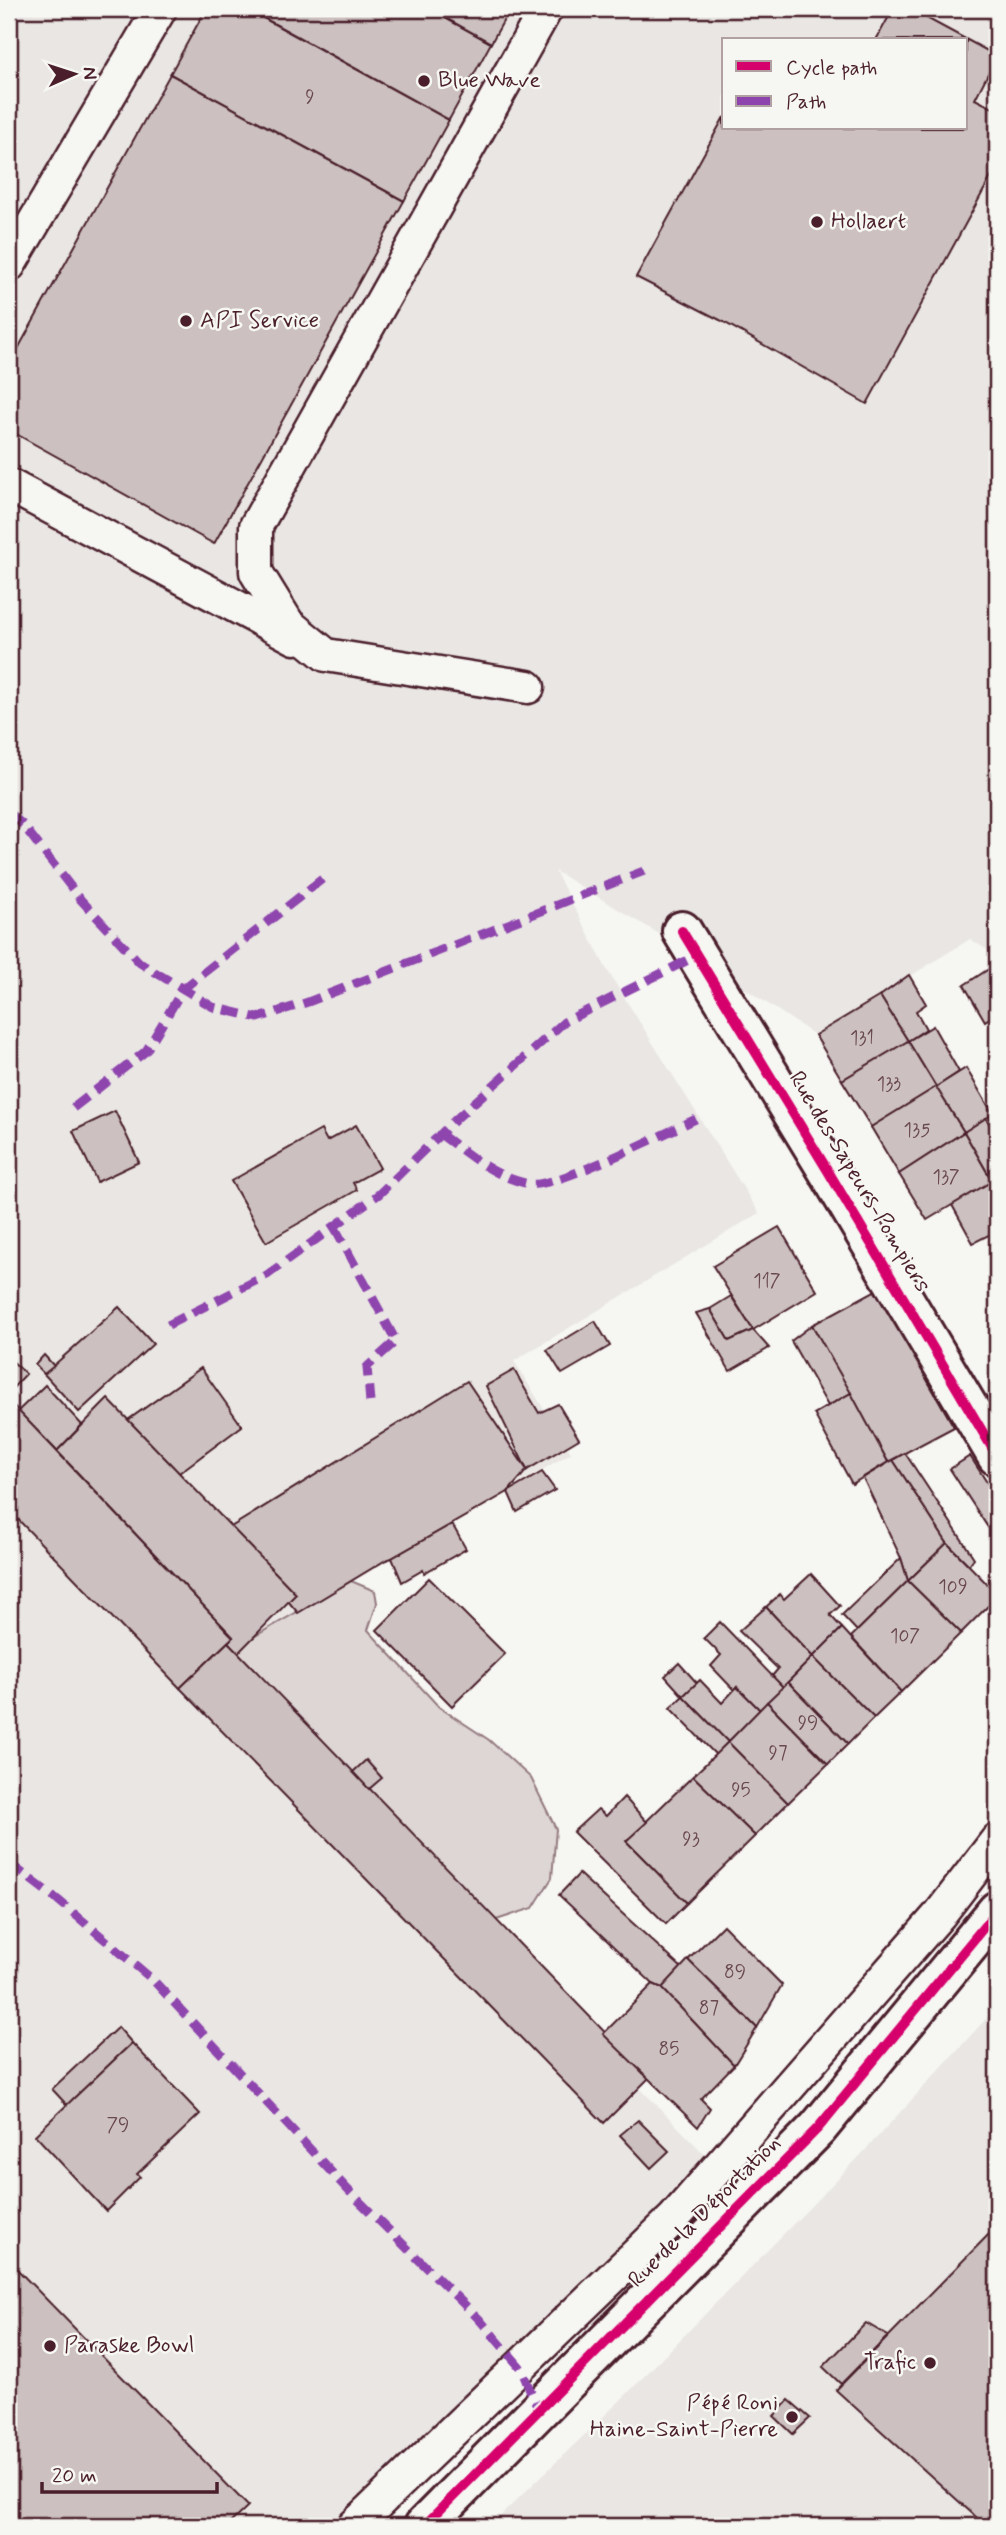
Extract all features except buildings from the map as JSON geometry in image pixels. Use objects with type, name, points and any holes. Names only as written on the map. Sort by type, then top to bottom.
[{"type":"main road","name":"Rue des Sapeurs-Pompiers","points":[[682,931],[815,1148],[997,1456]]},
{"type":"main road","name":"Rue de la Déportation","points":[[424,2526],[818,2128],[997,1911]]},
{"type":"lane","points":[[9,265],[160,9]]},
{"type":"lane","points":[[327,654],[288,624],[256,572],[256,526],[546,9]]},
{"type":"lane","points":[[9,485],[327,654],[528,687]]},
{"type":"lane","name":"Rue de la Déportation","points":[[354,2526],[674,2218],[940,1914],[997,1840]]},
{"type":"shaded area","points":[[9,9],[997,9],[997,956],[970,939],[815,1035],[696,956],[555,871],[607,970],[759,1213],[514,1361],[571,1453],[219,1657],[717,2167],[330,2526],[9,2526]]},
{"type":"shaded area","points":[[351,1581],[375,1591],[377,1603],[368,1630],[439,1707],[489,1740],[531,1778],[556,1829],[552,1878],[533,1908],[481,1925],[219,1657]]},
{"type":"shaded area","points":[[997,2007],[997,2526],[490,2526],[627,2394],[860,2156]]},
{"type":"marked path","points":[[9,813],[23,825],[81,900],[140,963],[213,1007],[258,1018],[308,1002],[644,871]]},
{"type":"marked path","points":[[73,1108],[146,1051],[183,989],[326,876]]},
{"type":"marked path","points":[[168,1325],[267,1275],[379,1194],[456,1119],[564,1022],[696,956]]},
{"type":"marked path","points":[[440,1134],[494,1171],[530,1184],[562,1178],[585,1169],[696,1119]]},
{"type":"marked path","points":[[334,1226],[396,1341],[367,1367],[370,1402]]},
{"type":"marked path","points":[[9,1863],[58,1900],[153,1980],[348,2190],[479,2319],[520,2367],[539,2410]]},
{"type":"cycle path","points":[[682,931],[997,1456]]},
{"type":"cycle path","points":[[424,2526],[818,2128],[997,1911]]},
{"type":"place","name":"Blue Wave","points":[[424,81]]},
{"type":"place","name":"Hollaert","points":[[817,222]]},
{"type":"place","name":"API Service","points":[[186,321]]},
{"type":"place","name":"Paraske Bowl","points":[[50,2346]]},
{"type":"place","name":"Trafic","points":[[930,2363]]},
{"type":"place","name":"Pépé Roni Haine-Saint-Pierre","points":[[792,2417]]}]
